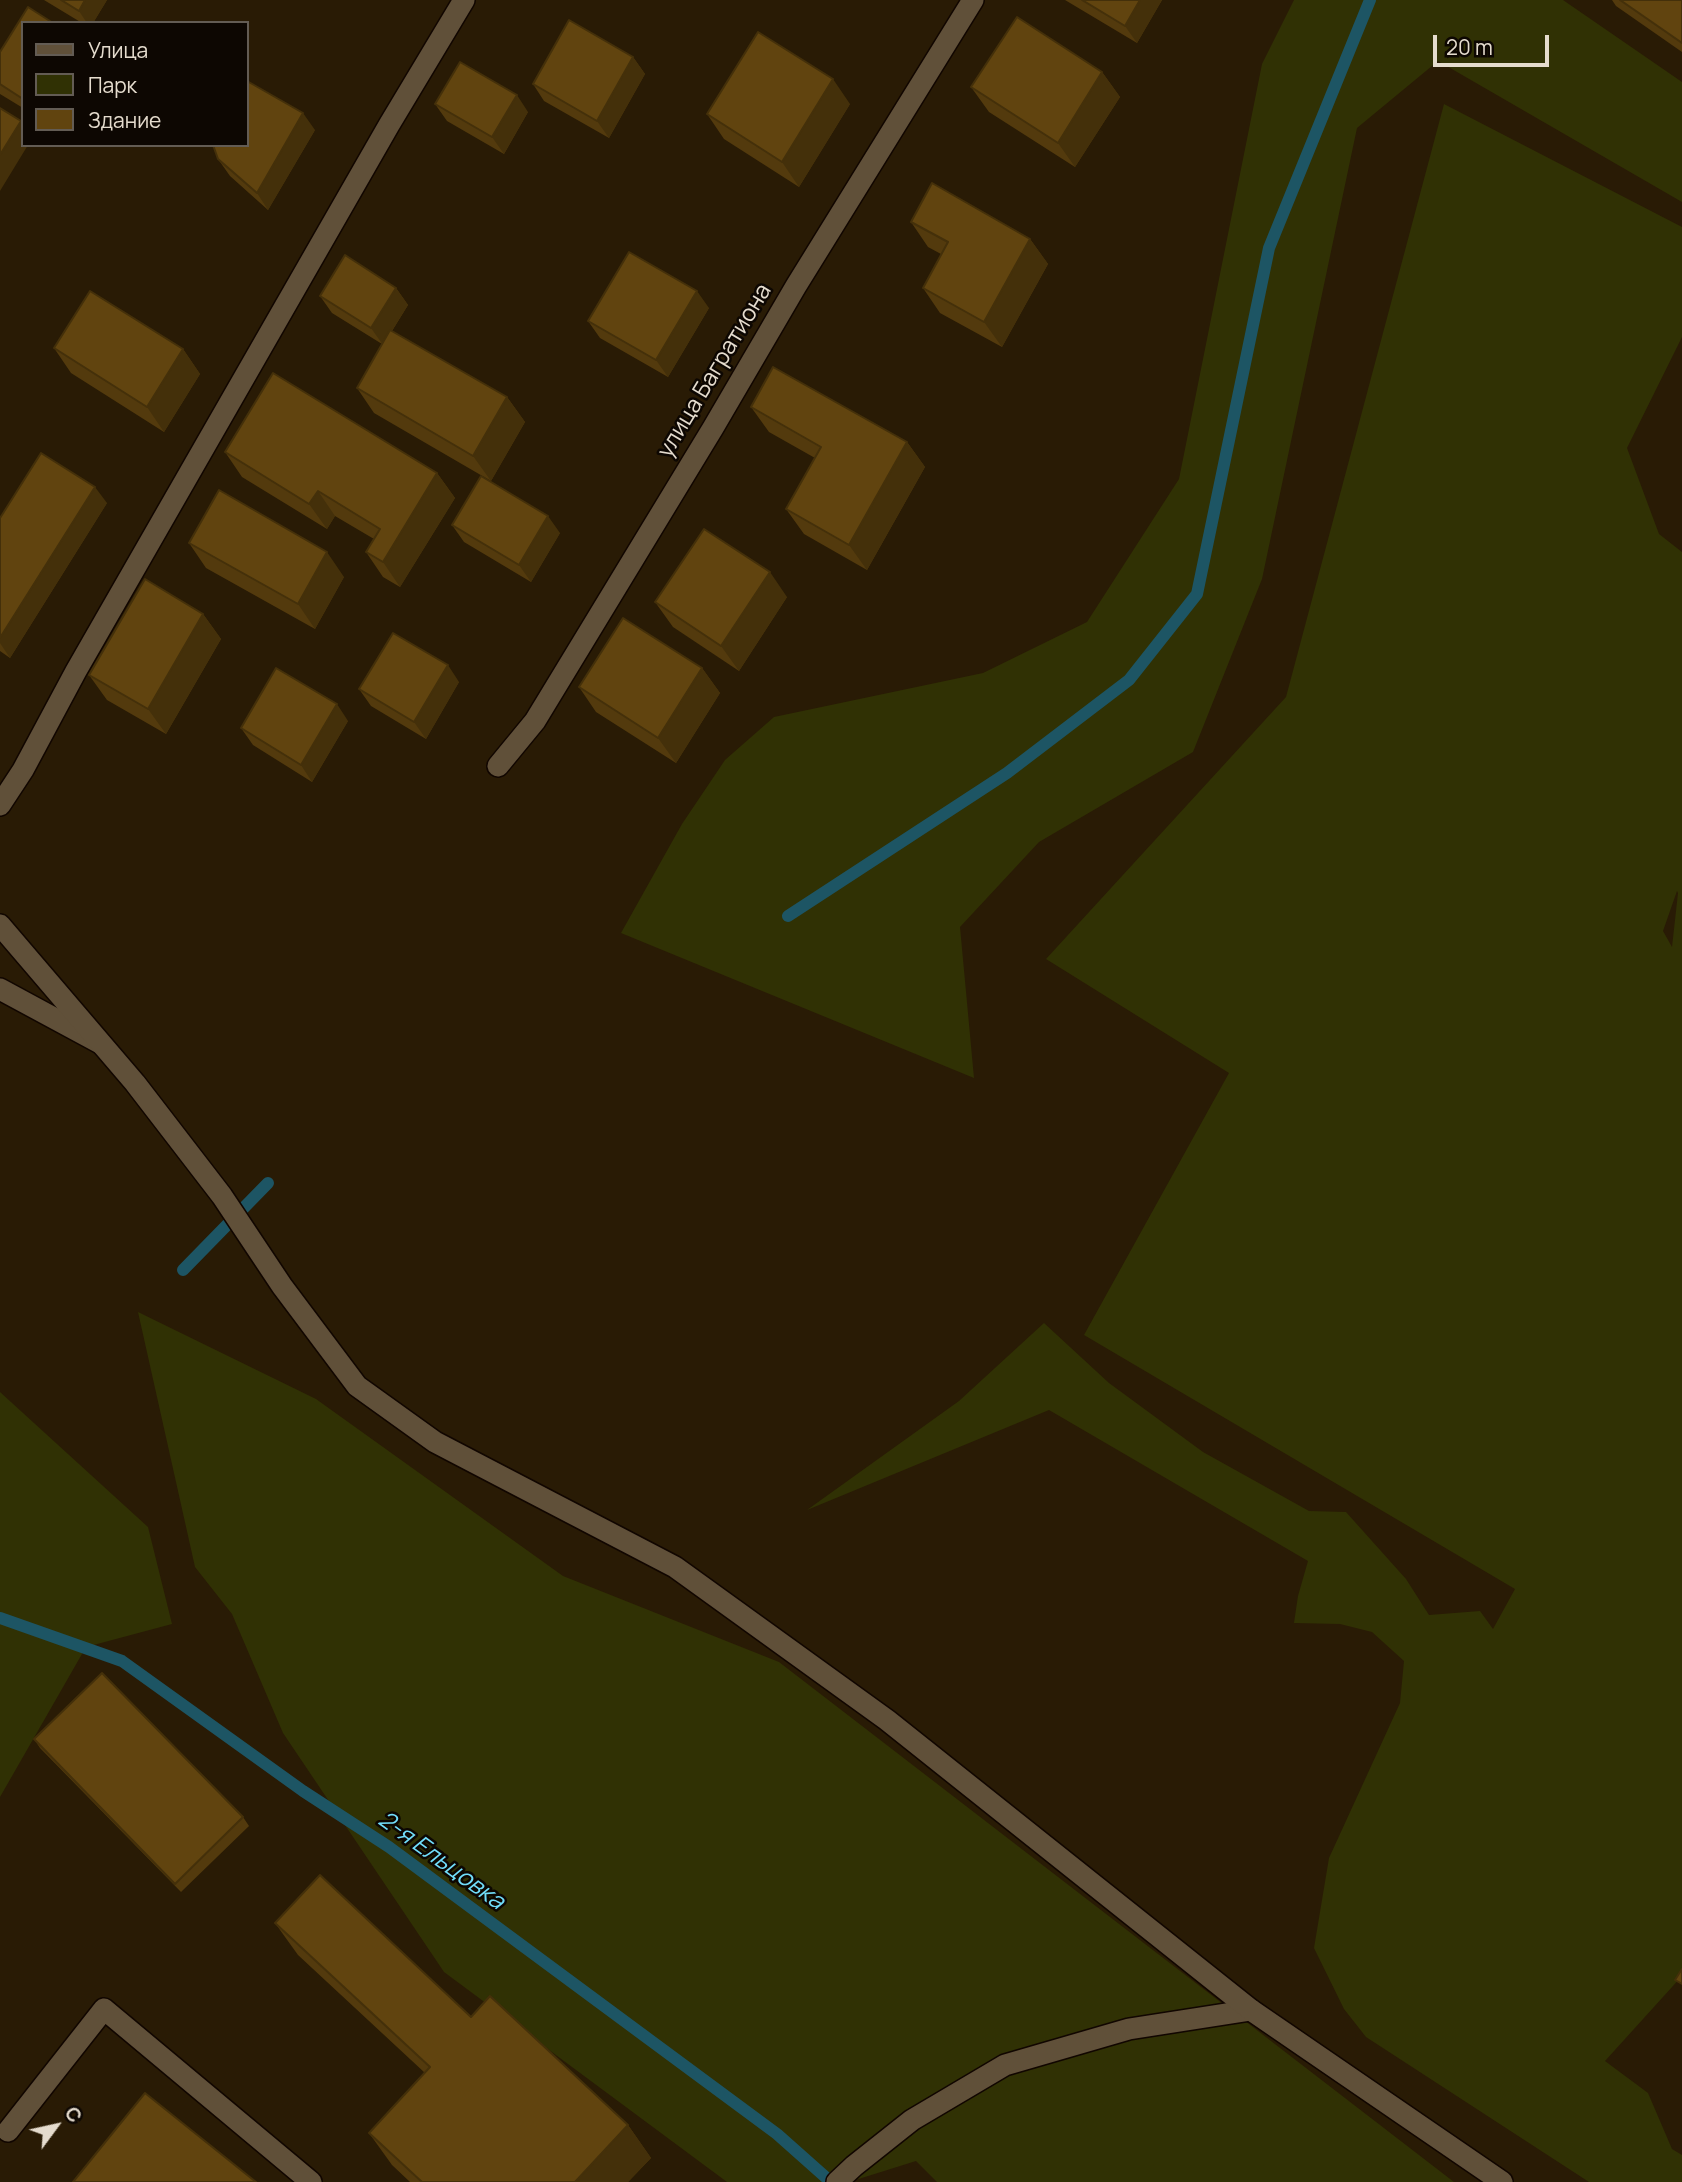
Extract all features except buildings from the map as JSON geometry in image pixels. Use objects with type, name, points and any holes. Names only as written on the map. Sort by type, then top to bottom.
[{"type":"street","points":[[0,805],[23,770],[90,647],[389,125],[464,0]]},
{"type":"street","name":"улица Багратиона","points":[[498,766],[534,721],[713,428],[803,274],[973,0]]},
{"type":"street","points":[[0,925],[104,1045],[222,1196],[282,1286],[357,1386],[435,1442],[675,1567],[887,1720],[1251,2010],[1502,2182]]},
{"type":"street","points":[[0,989],[104,1045]]},
{"type":"street","points":[[8,2131],[104,2009],[311,2182]]},
{"type":"street","points":[[837,2182],[912,2120],[1005,2065],[1129,2029],[1251,2010]]},
{"type":"green space","points":[[1294,0],[1563,0],[1682,82],[1682,202],[1438,61],[1357,128],[1262,579],[1193,752],[1039,842],[960,927],[974,1078],[621,933],[682,824],[725,760],[774,717],[983,673],[1087,622],[1179,479],[1262,64]]},
{"type":"green space","points":[[1444,104],[1682,227],[1682,337],[1627,448],[1659,534],[1682,552],[1682,1976],[1605,2061],[1648,2093],[1672,2149],[1682,2155],[1682,2182],[1589,2182],[1366,2037],[1344,2009],[1314,1948],[1329,1858],[1400,1703],[1404,1661],[1372,1632],[1340,1624],[1294,1623],[1308,1561],[1049,1410],[807,1510],[959,1401],[1044,1323],[1109,1383],[1203,1452],[1309,1511],[1346,1512],[1406,1579],[1429,1615],[1480,1611],[1493,1629],[1515,1589],[1084,1335],[1229,1073],[1046,959],[1286,697]],"holes":[[[1677,891],[1672,947],[1663,931]]]},
{"type":"green space","points":[[138,1312],[316,1399],[563,1576],[779,1662],[1454,2182],[937,2182],[916,2161],[849,2182],[727,2182],[444,1972],[283,1733],[232,1614],[195,1567]]},
{"type":"green space","points":[[0,1392],[148,1527],[172,1624],[86,1647],[0,1797]]},
{"type":"waterway","points":[[788,916],[1007,773],[1129,680],[1197,594],[1269,248],[1370,0]]},
{"type":"waterway","points":[[183,1270],[268,1183]]},
{"type":"waterway","name":"2-я Ельцовка","points":[[0,1618],[122,1661],[303,1791],[389,1847],[777,2134],[831,2182]]}]
